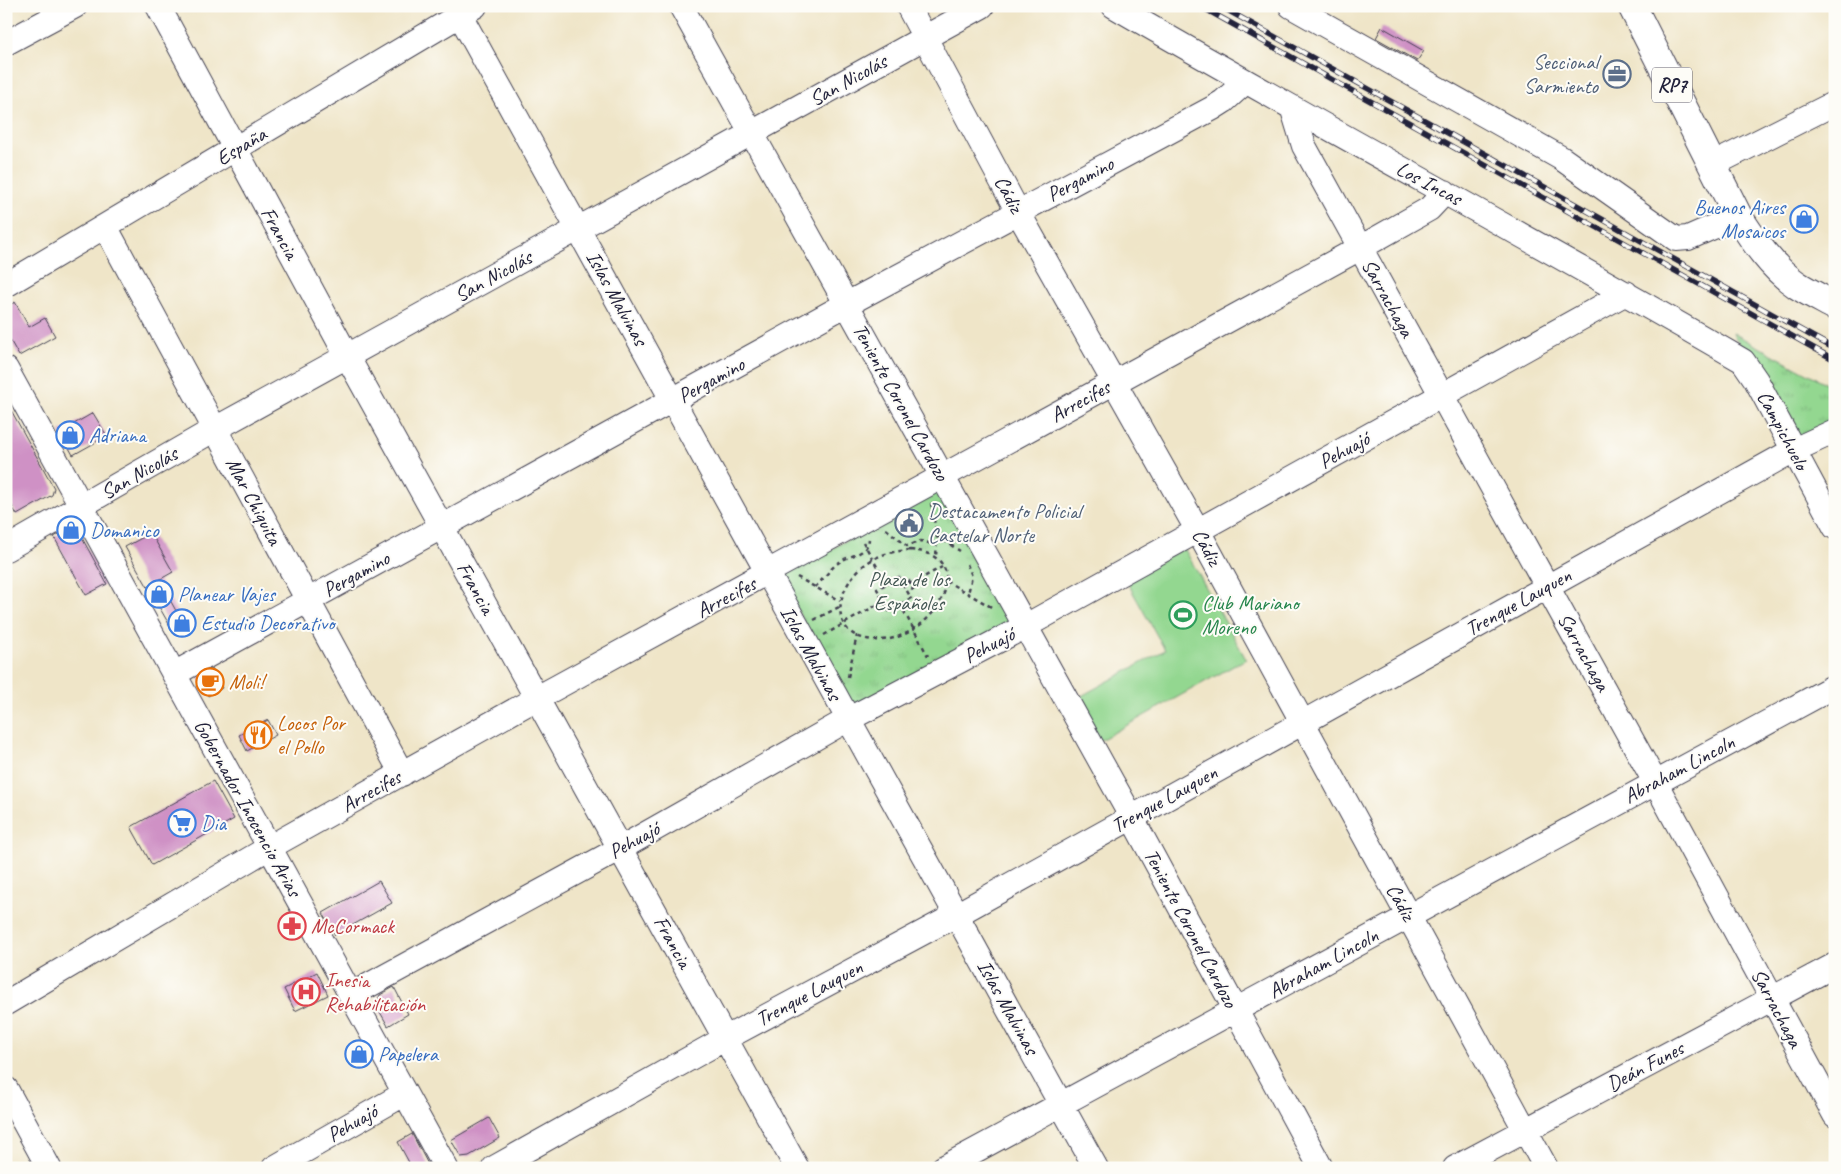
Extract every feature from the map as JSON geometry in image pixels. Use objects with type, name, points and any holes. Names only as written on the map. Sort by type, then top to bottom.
[{"type":"main road","name":"RP7","points":[[1632,6],[1738,216],[1756,244],[1776,267],[1796,284],[1835,306]]},
{"type":"street","points":[[6,43],[75,6]]},
{"type":"street","name":"Francia","points":[[158,6],[347,356],[797,1168]]},
{"type":"street","name":"Teniente Coronel Cardozo","points":[[681,6],[847,304],[934,482],[1024,627],[1132,818],[1235,1011],[1322,1168]]},
{"type":"street","name":"Cádiz","points":[[908,6],[1018,212],[1198,531],[1546,1168]]},
{"type":"street","name":"San Nicolás","points":[[6,549],[215,429],[982,6]]},
{"type":"street","name":"Los Incas","points":[[1114,6],[1293,110],[1445,192],[1743,361]]},
{"type":"street","points":[[1291,6],[1561,158],[1676,239],[1688,238],[1738,216]]},
{"type":"street","name":"España","points":[[6,284],[106,228],[463,9]]},
{"type":"street","name":"Islas Malvinas","points":[[463,9],[578,230],[773,571],[802,637],[1096,1168]]},
{"type":"street","name":"Pergamino","points":[[174,674],[847,304],[1224,102],[1245,82]]},
{"type":"street","points":[[1712,165],[1835,103]]},
{"type":"street","name":"Sarrachaga","points":[[1293,110],[1304,146],[1548,586],[1835,1116]]},
{"type":"street","name":"Arrecifes","points":[[6,1003],[270,847],[537,698],[773,571],[862,529],[934,482],[1429,209],[1445,192]]},
{"type":"street","name":"Mar Chiquita","points":[[106,228],[402,774]]},
{"type":"street","name":"Pehuajó","points":[[351,994],[621,848],[844,714],[937,672],[1024,627],[1626,293]]},
{"type":"street","name":"Campichuelo","points":[[1743,361],[1756,380],[1835,527]]},
{"type":"street","name":"Gobernador Inocencio Arias","points":[[6,369],[446,1168]]},
{"type":"street","name":"Trenque Lauquen","points":[[494,1168],[726,1038],[1132,818],[1794,450],[1835,430]]},
{"type":"street","name":"Abraham Lincoln","points":[[943,1168],[1835,686]]},
{"type":"street","name":"Deán Funes","points":[[1455,1168],[1835,965]]},
{"type":"street","points":[[6,1089],[49,1168]]},
{"type":"street","name":"Pehuajó","points":[[274,1168],[404,1094]]},
{"type":"path","points":[[934,482],[932,505],[937,536],[936,558]]},
{"type":"path","points":[[882,527],[907,546],[921,541],[937,545]]},
{"type":"path","points":[[862,529],[866,547]]},
{"type":"path","points":[[862,529],[866,547],[887,584]]},
{"type":"path","points":[[937,536],[957,547],[962,554]]},
{"type":"path","points":[[815,587],[842,561],[857,555],[866,547]]},
{"type":"path","points":[[922,550],[936,558],[943,566],[946,591],[940,604],[929,618],[914,630],[903,635],[875,640],[857,635],[844,624],[839,607],[845,588],[856,572],[873,559],[890,552],[922,550]]},
{"type":"path","points":[[910,584],[943,566]]},
{"type":"path","points":[[773,571],[815,587],[840,601]]},
{"type":"path","points":[[899,577],[902,582],[911,598],[889,611],[877,589],[899,577]]},
{"type":"path","points":[[902,582],[908,579],[913,589],[908,592]]},
{"type":"path","points":[[946,581],[1024,627]]},
{"type":"path","points":[[802,637],[844,624],[884,601]]},
{"type":"path","points":[[900,604],[937,672]]},
{"type":"path","points":[[802,637],[839,607]]},
{"type":"path","points":[[844,714],[857,635]]},
{"type":"green space","points":[[1733,333],[1835,388],[1835,419],[1795,440]]},
{"type":"green space","name":"Plaza de los Españoles","points":[[941,487],[1015,621],[850,708],[780,578]]},
{"type":"green space","name":"Club Mariano Moreno","points":[[1184,548],[1246,659],[1097,742],[1074,700],[1165,650],[1126,580]]},
{"type":"building","points":[[1382,27],[1424,51],[1417,61],[1376,38]]},
{"type":"building","points":[[15,302],[29,327],[45,318],[55,336],[19,356],[6,333],[6,307]]},
{"type":"building","points":[[6,401],[54,488],[52,495],[17,515],[6,495]]},
{"type":"building","points":[[93,413],[107,436],[73,455],[60,432]]},
{"type":"building","points":[[75,525],[107,584],[86,595],[54,537]]},
{"type":"building","points":[[151,533],[173,572],[159,580],[185,627],[174,633],[125,547]]},
{"type":"building","name":"Moli!","points":[[212,669],[222,688],[208,696],[198,676]]},
{"type":"building","name":"Locos Por el Pollo","points":[[268,720],[276,735],[247,751],[239,735]]},
{"type":"building","name":"Dia","points":[[213,781],[234,819],[152,865],[131,827]]},
{"type":"building","points":[[379,881],[392,903],[335,935],[323,913]]},
{"type":"building","name":"Inesia Rehabilitación","points":[[317,972],[328,995],[295,1011],[284,989]]},
{"type":"building","points":[[394,987],[408,1014],[388,1026],[376,1005],[380,995]]},
{"type":"building","points":[[489,1118],[500,1138],[469,1156],[461,1157],[451,1140]]},
{"type":"building","points":[[412,1134],[430,1168],[412,1168],[398,1142]]},
{"type":"railway","points":[[1200,6],[1835,360]]},
{"type":"railway","points":[[1220,6],[1835,349]]},
{"type":"place","name":"Seccional Sarmiento","points":[[1617,74]]},
{"type":"place","name":"Buenos Aires Mosaicos","points":[[1804,219]]},
{"type":"place","name":"Adriana","points":[[70,435]]},
{"type":"place","name":"Destacamento Policial Castelar Norte","points":[[909,523]]},
{"type":"place","name":"Domanico","points":[[71,530]]},
{"type":"place","name":"Planear Vajes","points":[[159,594]]},
{"type":"place","name":"Club Mariano Moreno","points":[[1183,615]]},
{"type":"place","name":"Estudio Decorativo","points":[[182,623]]},
{"type":"place","name":"Moli!","points":[[210,682]]},
{"type":"place","name":"Locos Por el Pollo","points":[[258,735]]},
{"type":"place","name":"Dia","points":[[182,823]]},
{"type":"place","name":"McCormack","points":[[292,926]]},
{"type":"place","name":"Inesia Rehabilitación","points":[[306,992]]},
{"type":"place","name":"Papelera","points":[[359,1054]]}]
